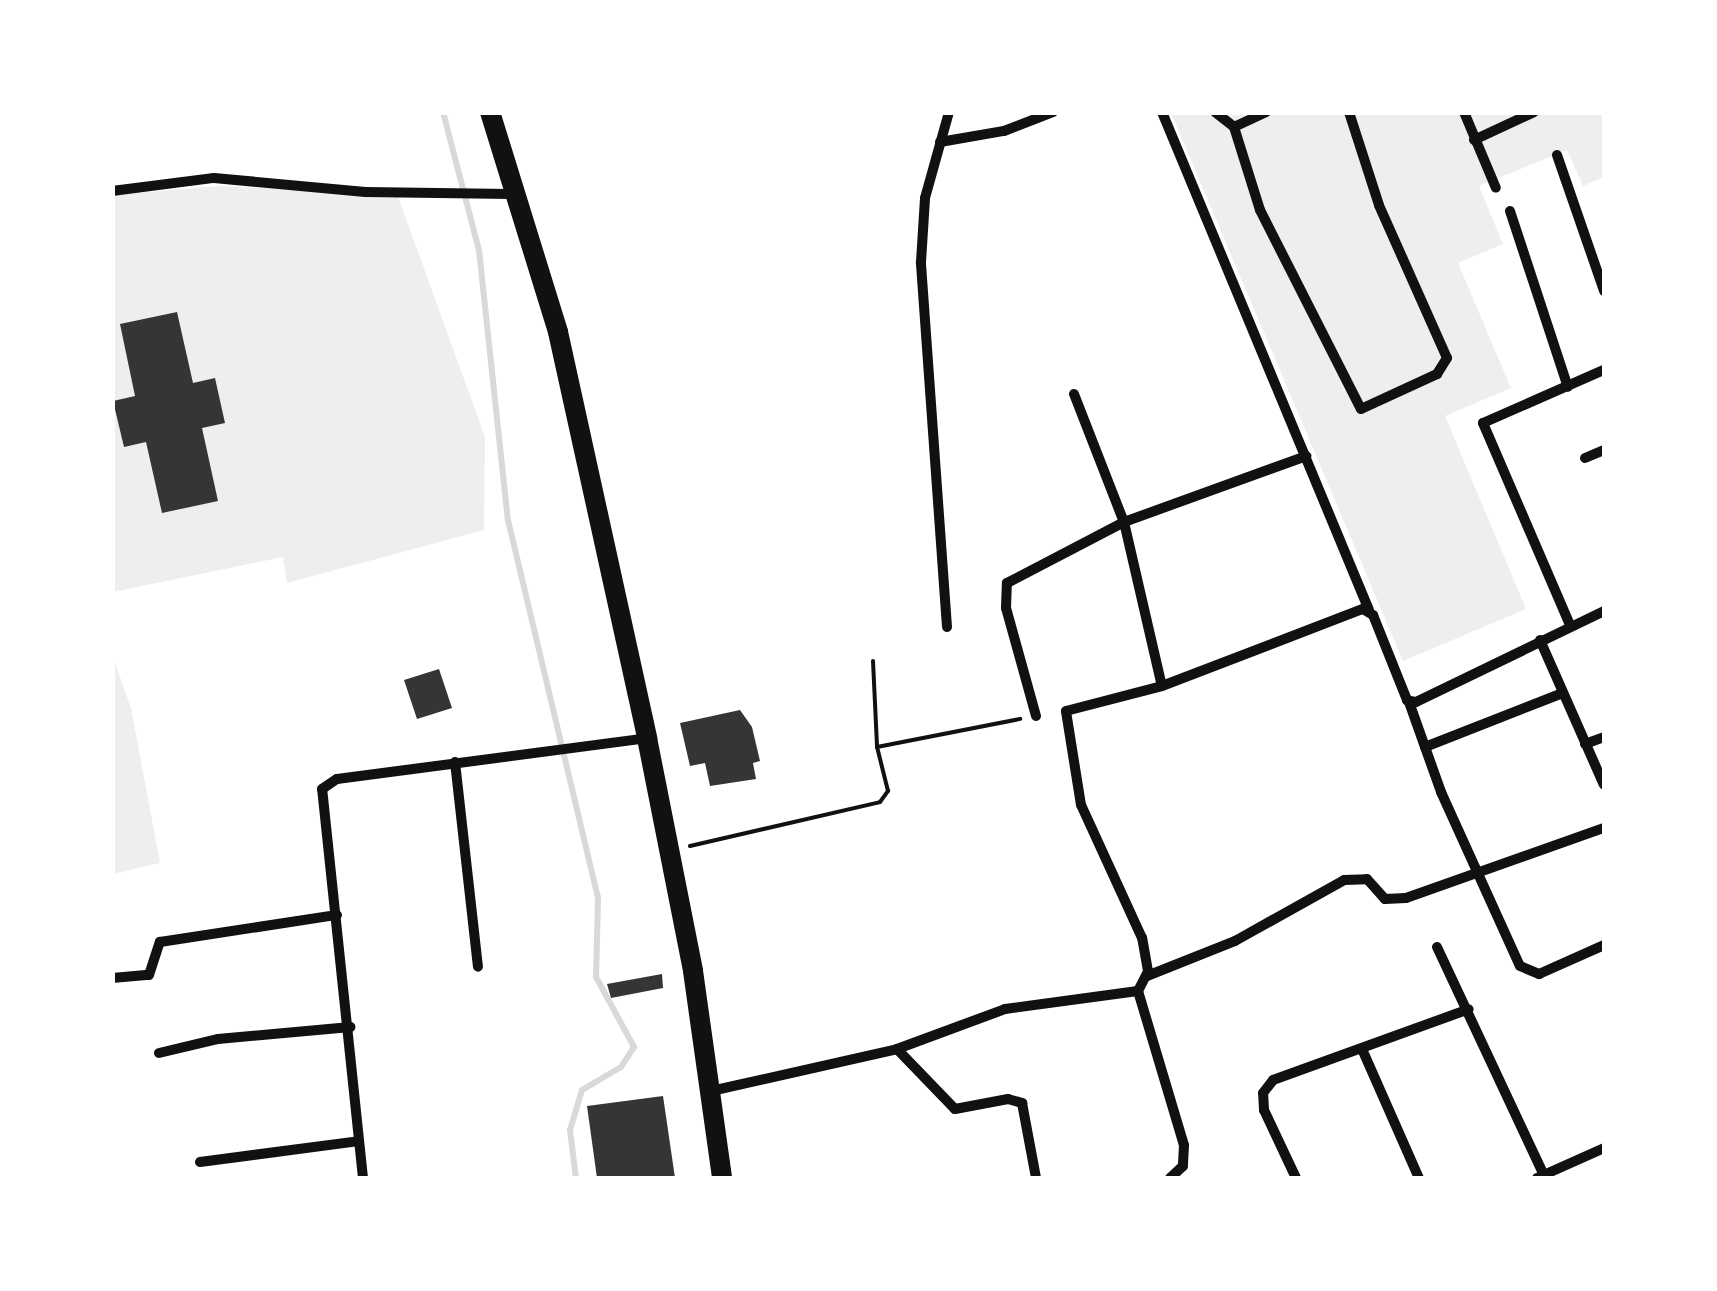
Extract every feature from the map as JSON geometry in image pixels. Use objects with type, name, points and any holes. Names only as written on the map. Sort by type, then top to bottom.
[{"type":"highway","points":[[490,112],[558,332],[647,738],[671,850],[722,1178]]},
{"type":"street","points":[[948,627],[921,262],[922,216],[949,112]]},
{"type":"street","points":[[940,142],[982,136],[1053,112]]},
{"type":"street","points":[[1162,112],[1425,747],[1526,972],[1544,972],[1604,944]]},
{"type":"street","points":[[1215,112],[1234,127],[1260,210],[1361,409],[1437,374],[1447,358],[1379,205],[1349,112]]},
{"type":"street","points":[[1234,127],[1266,112]]},
{"type":"street","points":[[1464,112],[1496,188]]},
{"type":"street","points":[[1474,140],[1534,112]]},
{"type":"street","points":[[1557,155],[1604,290]]},
{"type":"street","points":[[112,191],[214,178],[365,192],[474,190],[514,194]]},
{"type":"street","points":[[1510,211],[1568,386]]},
{"type":"street","points":[[1570,625],[1483,423],[1604,370]]},
{"type":"street","points":[[1074,394],[1124,522],[1162,686]]},
{"type":"street","points":[[1585,458],[1604,450]]},
{"type":"street","points":[[1036,716],[1005,586],[1124,522],[1306,456]]},
{"type":"street","points":[[1147,976],[1135,916],[1081,805],[1064,716],[1162,686],[1337,615],[1369,610]]},
{"type":"street","points":[[1409,702],[1604,611]]},
{"type":"street","points":[[1540,640],[1604,785]]},
{"type":"street","points":[[1425,747],[1563,692]]},
{"type":"street","points":[[1585,744],[1604,736]]},
{"type":"street","points":[[363,1178],[325,785],[521,752],[647,738]]},
{"type":"street","points":[[455,762],[478,967]]},
{"type":"street","points":[[1170,1178],[1182,1166],[1184,1145],[1138,991],[1147,976],[1235,941],[1344,880],[1367,879],[1382,897],[1396,900],[1481,874],[1604,828]]},
{"type":"street","points":[[112,978],[148,975],[160,942],[337,916]]},
{"type":"street","points":[[1437,947],[1469,1009],[1540,1177],[1604,1148]]},
{"type":"street","points":[[711,1090],[897,1050],[1005,1008],[1138,991]]},
{"type":"street","points":[[1296,1178],[1264,1110],[1263,1093],[1273,1080],[1469,1009]]},
{"type":"street","points":[[158,1053],[204,1041],[350,1027]]},
{"type":"street","points":[[897,1050],[955,1109],[1008,1099],[1022,1103],[1036,1178]]},
{"type":"street","points":[[1362,1050],[1419,1178]]},
{"type":"street","points":[[200,1162],[359,1141]]},
{"type":"path","points":[[671,850],[880,802],[888,791],[877,747],[873,661]]},
{"type":"path","points":[[877,747],[1036,716]]},
{"type":"shaded area","points":[[1171,113],[1604,113],[1604,177],[1583,186],[1567,150],[1479,186],[1503,244],[1458,263],[1511,388],[1445,416],[1526,609],[1403,661]]},
{"type":"shaded area","points":[[219,186],[397,194],[485,437],[484,530],[287,583],[283,557],[113,592],[113,195]]},
{"type":"shaded area","points":[[113,657],[131,708],[160,863],[113,874]]},
{"type":"building","points":[[177,312],[193,383],[215,378],[225,423],[202,428],[218,501],[162,513],[146,442],[124,447],[113,401],[135,396],[120,324]]},
{"type":"building","points":[[439,669],[452,708],[417,719],[404,680]]},
{"type":"building","points":[[740,710],[752,727],[760,761],[753,763],[756,779],[710,786],[705,763],[690,766],[680,723]]},
{"type":"building","points":[[662,974],[663,988],[611,998],[607,984]]},
{"type":"building","points":[[663,1096],[675,1178],[597,1178],[587,1106]]},
{"type":"waterway","points":[[443,112],[479,250],[508,520],[598,897],[596,977],[634,1047],[621,1067],[582,1090],[570,1130],[576,1178]]}]
